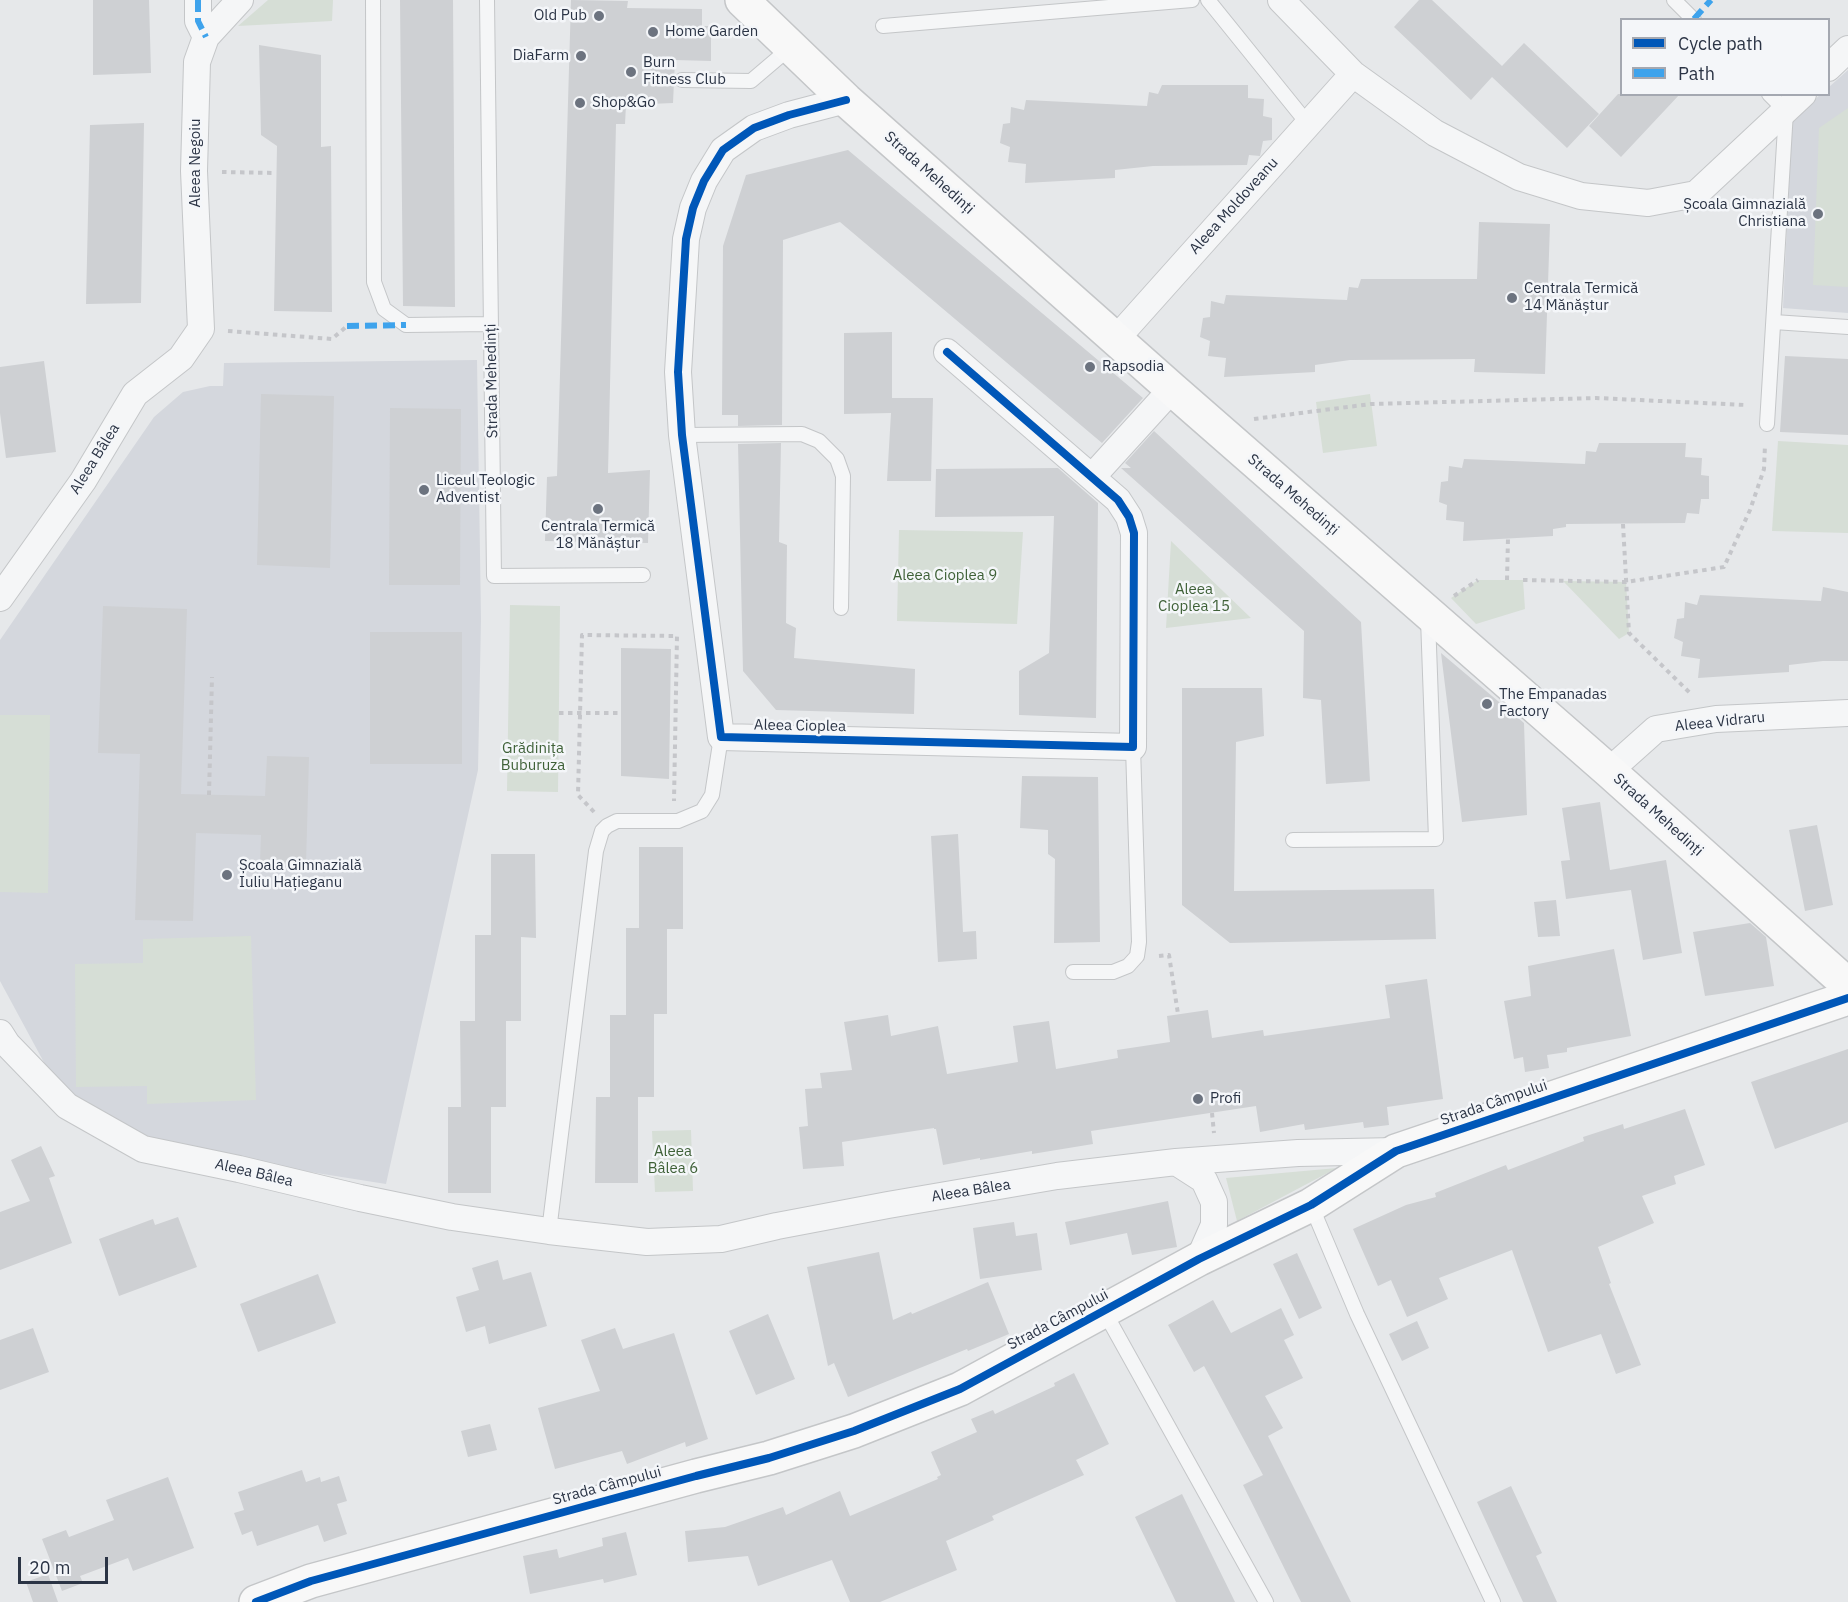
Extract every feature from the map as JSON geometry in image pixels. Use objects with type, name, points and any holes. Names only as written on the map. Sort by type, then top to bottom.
[{"type":"street","points":[[198,0],[198,21],[206,37],[240,0]]},
{"type":"street","name":"Strada Mehedinți","points":[[742,0],[846,100],[1172,390],[1609,771],[1848,985]]},
{"type":"street","points":[[1287,2],[1353,74],[1436,133],[1519,177],[1581,196],[1648,203],[1696,194],[1786,100]]},
{"type":"street","name":"Aleea Negoiu","points":[[201,329],[194,171],[197,62],[206,37]]},
{"type":"street","points":[[1830,66],[1848,49]]},
{"type":"street","name":"Aleea Moldoveanu","points":[[1116,339],[1353,74]]},
{"type":"street","points":[[721,737],[682,435],[678,372],[685,251],[693,208],[704,181],[723,150],[754,128],[789,115],[846,100]]},
{"type":"street","name":"Aleea Bâlea","points":[[0,598],[83,481],[135,394],[181,358],[201,329]]},
{"type":"street","points":[[947,352],[1118,500],[1129,517],[1134,533],[1133,747]]},
{"type":"street","points":[[1092,477],[1172,390]]},
{"type":"street","name":"Aleea Vidraru","points":[[1609,771],[1656,729],[1716,719],[1848,713]]},
{"type":"street","name":"Aleea Cioplea","points":[[721,737],[1133,747]]},
{"type":"street","name":"Strada Câmpului","points":[[256,1602],[311,1581],[769,1458],[854,1431],[960,1389],[1198,1259],[1311,1205],[1396,1151],[1848,998]]},
{"type":"street","name":"Aleea Bâlea","points":[[0,1033],[7,1044],[67,1106],[143,1149],[418,1210],[549,1232],[647,1242],[722,1239],[888,1204],[1057,1176],[1176,1162],[1298,1153],[1396,1151]]},
{"type":"street","points":[[1176,1162],[1204,1180],[1214,1202],[1214,1225],[1198,1259]]},
{"type":"lane","points":[[373,0],[374,282],[384,309],[406,325],[491,324]]},
{"type":"lane","name":"Strada Mehedinți","points":[[487,0],[494,576],[644,575]]},
{"type":"lane","points":[[883,26],[1192,0]]},
{"type":"lane","points":[[1208,0],[1308,124]]},
{"type":"lane","points":[[1674,0],[1692,18]]},
{"type":"lane","points":[[682,80],[751,81],[791,47]]},
{"type":"lane","points":[[1767,424],[1786,100]]},
{"type":"lane","points":[[1774,322],[1848,327]]},
{"type":"lane","points":[[682,435],[802,434],[819,441],[837,459],[843,476],[841,608]]},
{"type":"lane","points":[[1293,840],[1436,839],[1428,614]]},
{"type":"lane","points":[[549,1232],[596,851],[602,831],[617,821],[674,821],[702,811],[712,795],[721,737]]},
{"type":"lane","points":[[1073,972],[1113,972],[1128,966],[1137,956],[1139,942],[1133,747]]},
{"type":"lane","points":[[1311,1205],[1357,1314],[1493,1602]]},
{"type":"lane","points":[[1104,1311],[1266,1602]]},
{"type":"path","points":[[194,171],[275,172]]},
{"type":"path","points":[[201,329],[332,339],[346,326]]},
{"type":"path","points":[[1212,424],[1371,404],[1596,398],[1768,405]]},
{"type":"path","points":[[1523,580],[1626,582],[1724,567],[1750,510],[1764,469],[1767,424]]},
{"type":"path","points":[[1623,524],[1629,633],[1716,719]]},
{"type":"path","points":[[1507,580],[1508,538]]},
{"type":"path","points":[[607,826],[578,795],[582,635],[676,636],[674,821]]},
{"type":"path","points":[[209,795],[212,676]]},
{"type":"path","points":[[559,713],[621,713]]},
{"type":"path","points":[[1137,956],[1169,955],[1178,1014]]},
{"type":"path","points":[[1212,1113],[1215,1136]]},
{"type":"shaded area","name":"Școala Gimnazială Christiana","points":[[1848,70],[1848,313],[1783,308],[1792,119],[1819,96],[1830,96],[1830,86]]},
{"type":"shaded area","name":"Școala Gimnazială Iuliu Hațieganu","points":[[477,360],[481,619],[478,770],[386,1184],[152,1147],[79,1099],[47,1068],[0,981],[0,640],[154,417],[183,392],[210,386],[223,386],[224,363]]},
{"type":"green space","points":[[268,0],[333,0],[332,21],[238,26]]},
{"type":"green space","points":[[1848,108],[1848,287],[1813,285],[1819,128]]},
{"type":"green space","points":[[1370,394],[1377,446],[1323,453],[1316,402]]},
{"type":"green space","points":[[1778,441],[1848,445],[1848,533],[1772,531]]},
{"type":"green space","name":"Aleea Cioplea 9","points":[[899,530],[1023,532],[1017,624],[897,621]]},
{"type":"green space","name":"Aleea Cioplea 15","points":[[1171,541],[1251,618],[1166,628]]},
{"type":"green space","points":[[1478,580],[1523,580],[1525,609],[1476,624],[1451,598]]},
{"type":"green space","points":[[1563,581],[1626,582],[1629,633],[1619,639]]},
{"type":"green space","name":"Grădinița Buburuza","points":[[510,605],[560,606],[558,792],[507,791]]},
{"type":"green space","points":[[0,715],[50,715],[48,893],[0,892]]},
{"type":"green space","points":[[251,936],[256,1100],[147,1104],[147,1086],[76,1087],[75,964],[143,963],[143,939]]},
{"type":"green space","name":"Aleea Bâlea 6","points":[[691,1130],[693,1191],[655,1192],[652,1131]]},
{"type":"green space","points":[[1337,1168],[1237,1221],[1226,1178]]},
{"type":"building","points":[[93,0],[149,0],[151,73],[93,75]]},
{"type":"building","points":[[400,0],[453,0],[455,307],[403,306]]},
{"type":"building","points":[[571,0],[628,1],[627,8],[702,9],[702,26],[711,26],[711,61],[675,60],[673,103],[626,105],[625,124],[616,124],[608,473],[650,470],[648,543],[545,541],[547,477],[557,476]]},
{"type":"building","points":[[1419,0],[1432,0],[1502,66],[1524,43],[1599,114],[1567,148],[1492,77],[1471,100],[1394,27]]},
{"type":"building","points":[[259,45],[321,55],[321,147],[331,146],[332,312],[274,311],[277,146],[261,135]]},
{"type":"building","points":[[1162,85],[1248,85],[1248,98],[1264,99],[1263,116],[1272,118],[1272,140],[1263,141],[1260,156],[1249,155],[1247,165],[1153,166],[1115,170],[1115,178],[1025,183],[1026,164],[1008,162],[1010,147],[1000,143],[1003,124],[1010,123],[1011,107],[1024,110],[1026,100],[1147,106],[1149,92],[1158,94]]},
{"type":"building","points":[[1618,94],[1620,96],[1678,96],[1621,157],[1589,126]]},
{"type":"building","points":[[144,123],[141,303],[86,304],[90,125]]},
{"type":"building","points":[[848,150],[1143,398],[1102,443],[840,222],[783,240],[782,425],[738,426],[738,415],[722,415],[723,246],[746,175]]},
{"type":"building","points":[[1479,222],[1550,224],[1545,374],[1474,372],[1475,359],[1350,360],[1315,365],[1315,372],[1224,377],[1226,358],[1208,356],[1210,341],[1200,337],[1203,318],[1210,317],[1211,301],[1224,304],[1226,295],[1347,300],[1349,287],[1358,288],[1361,279],[1477,279]]},
{"type":"building","points":[[892,332],[892,398],[933,398],[931,481],[887,481],[891,413],[844,414],[844,333]]},
{"type":"building","points":[[1785,356],[1848,359],[1848,435],[1780,432]]},
{"type":"building","points":[[44,361],[56,452],[6,458],[0,413],[0,367]]},
{"type":"building","points":[[261,394],[334,396],[330,568],[257,565]]},
{"type":"building","points":[[390,408],[461,409],[460,585],[389,585]]},
{"type":"building","points":[[1154,431],[1361,622],[1370,781],[1326,784],[1321,700],[1303,698],[1304,631],[1121,468],[1131,468],[1125,463]]},
{"type":"building","points":[[781,443],[779,542],[787,545],[786,623],[796,628],[794,658],[915,669],[914,714],[776,710],[743,671],[738,444]]},
{"type":"building","points":[[1599,443],[1686,443],[1685,457],[1702,458],[1701,475],[1709,476],[1709,499],[1701,499],[1699,514],[1687,513],[1685,523],[1566,524],[1566,527],[1553,529],[1553,536],[1463,541],[1464,522],[1446,520],[1447,505],[1439,502],[1441,482],[1448,481],[1449,466],[1462,468],[1464,459],[1585,464],[1586,451],[1596,452]]},
{"type":"building","points":[[1058,468],[1098,503],[1096,718],[1019,715],[1019,671],[1049,653],[1054,516],[935,517],[936,469]]},
{"type":"building","points":[[1823,587],[1848,592],[1848,661],[1789,665],[1789,672],[1698,678],[1700,659],[1681,656],[1683,642],[1674,638],[1677,619],[1684,618],[1685,602],[1697,605],[1700,595],[1821,601]]},
{"type":"building","points":[[103,606],[187,609],[181,794],[265,796],[267,756],[309,757],[306,864],[260,863],[261,835],[196,833],[193,921],[135,920],[140,754],[98,753]]},
{"type":"building","points":[[370,632],[462,632],[462,764],[370,764]]},
{"type":"building","points":[[621,648],[671,649],[669,779],[621,776]]},
{"type":"building","points":[[1441,653],[1524,723],[1527,815],[1462,822]]},
{"type":"building","points":[[1182,688],[1262,688],[1264,736],[1236,742],[1234,891],[1434,889],[1436,939],[1230,943],[1182,905]]},
{"type":"building","points":[[1022,776],[1098,777],[1100,942],[1054,943],[1055,859],[1048,854],[1048,830],[1020,828]]},
{"type":"building","points":[[1600,802],[1610,870],[1666,860],[1682,953],[1643,960],[1631,890],[1566,899],[1561,861],[1570,860],[1562,808]]},
{"type":"building","points":[[1817,825],[1833,905],[1805,911],[1789,830]]},
{"type":"building","points":[[958,834],[963,932],[976,931],[977,959],[938,962],[931,836]]},
{"type":"building","points":[[639,847],[683,847],[683,929],[667,929],[667,1014],[654,1014],[654,1097],[638,1097],[638,1183],[595,1183],[596,1097],[610,1097],[610,1015],[626,1015],[626,928],[639,928]]},
{"type":"building","points":[[491,854],[535,854],[536,938],[521,937],[521,1021],[506,1021],[506,1107],[491,1107],[491,1193],[448,1193],[448,1107],[461,1107],[460,1021],[475,1021],[475,935],[491,935]]},
{"type":"building","points":[[1556,900],[1560,936],[1538,937],[1534,902]]},
{"type":"building","points":[[1750,923],[1766,937],[1774,986],[1705,996],[1693,932]]},
{"type":"building","points":[[1614,949],[1631,1036],[1567,1048],[1567,1052],[1547,1055],[1549,1068],[1525,1072],[1523,1057],[1514,1059],[1504,1001],[1531,996],[1528,966]]},
{"type":"building","points":[[1427,979],[1443,1099],[1387,1107],[1389,1125],[1364,1128],[1363,1122],[1305,1130],[1304,1124],[1260,1132],[1256,1106],[1091,1131],[1093,1144],[1032,1154],[1032,1151],[980,1160],[980,1158],[943,1165],[934,1128],[842,1142],[844,1166],[803,1169],[799,1127],[808,1126],[805,1089],[822,1088],[820,1073],[852,1070],[844,1022],[888,1015],[891,1036],[938,1026],[947,1074],[1018,1062],[1013,1026],[1049,1021],[1056,1069],[1118,1058],[1117,1050],[1170,1042],[1167,1016],[1208,1010],[1212,1038],[1263,1030],[1264,1036],[1390,1018],[1385,985]]},
{"type":"building","points":[[1848,1049],[1848,1122],[1775,1149],[1751,1082]]},
{"type":"building","points":[[1685,1109],[1705,1165],[1674,1176],[1676,1184],[1642,1196],[1654,1223],[1598,1247],[1611,1283],[1609,1284],[1641,1365],[1616,1374],[1601,1334],[1548,1352],[1512,1250],[1439,1278],[1448,1299],[1407,1317],[1391,1280],[1378,1286],[1353,1229],[1406,1205],[1436,1197],[1435,1193],[1506,1165],[1508,1170],[1584,1141],[1583,1137],[1623,1124],[1624,1129]]},
{"type":"building","points":[[41,1146],[55,1176],[49,1178],[72,1243],[0,1270],[0,1212],[30,1201],[11,1160]]},
{"type":"building","points":[[1168,1201],[1177,1247],[1132,1255],[1127,1233],[1070,1245],[1065,1222]]},
{"type":"building","points":[[178,1217],[197,1267],[119,1296],[99,1239],[153,1219],[155,1225]]},
{"type":"building","points":[[1014,1222],[1016,1236],[1037,1233],[1042,1270],[980,1279],[973,1228]]},
{"type":"building","points":[[879,1252],[893,1320],[988,1282],[1009,1334],[848,1397],[834,1363],[828,1366],[807,1267]]},
{"type":"building","points":[[1297,1253],[1322,1308],[1299,1319],[1273,1264]]},
{"type":"building","points":[[498,1260],[503,1280],[531,1272],[547,1326],[489,1344],[485,1326],[466,1332],[456,1297],[479,1290],[472,1268]]},
{"type":"building","points":[[318,1274],[336,1323],[258,1352],[240,1304]]},
{"type":"building","points":[[1213,1300],[1231,1333],[1281,1308],[1294,1335],[1284,1340],[1303,1378],[1265,1396],[1283,1428],[1268,1436],[1351,1602],[1301,1602],[1243,1485],[1263,1475],[1204,1366],[1194,1372],[1168,1325]]},
{"type":"building","points":[[768,1314],[795,1379],[756,1395],[729,1331]]},
{"type":"building","points":[[1417,1321],[1429,1348],[1402,1361],[1389,1334]]},
{"type":"building","points":[[33,1328],[49,1372],[0,1390],[0,1340]]},
{"type":"building","points":[[615,1328],[623,1349],[674,1333],[708,1439],[686,1447],[685,1442],[627,1464],[622,1451],[555,1469],[538,1408],[600,1391],[581,1340]]},
{"type":"building","points":[[1074,1373],[1109,1444],[1076,1460],[1084,1475],[992,1516],[994,1520],[946,1541],[957,1570],[880,1602],[850,1602],[832,1560],[758,1586],[748,1556],[688,1562],[685,1531],[725,1527],[783,1507],[786,1515],[840,1491],[850,1516],[938,1479],[937,1477],[941,1475],[931,1452],[977,1432],[971,1419],[993,1410],[995,1414],[1055,1386],[1054,1383]]},
{"type":"building","points":[[490,1424],[497,1450],[468,1457],[461,1431]]},
{"type":"building","points":[[302,1470],[306,1482],[320,1477],[321,1482],[339,1476],[347,1501],[337,1504],[347,1534],[324,1542],[318,1525],[257,1546],[252,1531],[242,1535],[234,1513],[244,1510],[238,1492]]},
{"type":"building","points":[[168,1477],[194,1548],[133,1571],[128,1558],[80,1576],[83,1583],[62,1591],[42,1539],[66,1530],[69,1537],[114,1520],[106,1500]]},
{"type":"building","points":[[1511,1486],[1542,1553],[1536,1556],[1557,1602],[1523,1602],[1477,1502]]},
{"type":"building","points":[[1182,1494],[1235,1602],[1176,1602],[1135,1517]]},
{"type":"building","points":[[626,1532],[637,1575],[604,1583],[603,1579],[530,1594],[523,1556],[557,1549],[559,1558],[603,1546],[602,1538]]},
{"type":"building","points":[[48,1574],[58,1602],[33,1602],[26,1582]]},
{"type":"marked path","points":[[198,0],[198,21],[206,37]]},
{"type":"marked path","points":[[1695,18],[1711,0]]},
{"type":"marked path","points":[[347,326],[406,325]]},
{"type":"cycle path","points":[[846,100],[789,115],[754,128],[723,150],[704,181],[693,208],[686,239],[678,372],[682,435],[721,737],[1133,747],[1134,533],[1129,517],[1118,500],[947,352]]},
{"type":"cycle path","points":[[256,1602],[311,1581],[769,1458],[854,1431],[960,1389],[1199,1259],[1311,1205],[1396,1151],[1848,998]]},
{"type":"place","name":"Old Pub","points":[[599,16]]},
{"type":"place","name":"Home Garden","points":[[653,32]]},
{"type":"place","name":"DiaFarm","points":[[581,56]]},
{"type":"place","name":"Burn Fitness Club","points":[[631,72]]},
{"type":"place","name":"Shop&Go","points":[[580,103]]},
{"type":"place","name":"Școala Gimnazială Christiana","points":[[1818,214]]},
{"type":"place","name":"Centrala Termică 14 Mănăștur","points":[[1512,298]]},
{"type":"place","name":"Rapsodia","points":[[1090,367]]},
{"type":"place","name":"Liceul Teologic Adventist","points":[[424,490]]},
{"type":"place","name":"Centrala Termică 18 Mănăștur","points":[[598,509]]},
{"type":"place","name":"The Empanadas Factory","points":[[1487,704]]},
{"type":"place","name":"Școala Gimnazială Iuliu Hațieganu","points":[[227,875]]},
{"type":"place","name":"Profi","points":[[1198,1099]]}]
